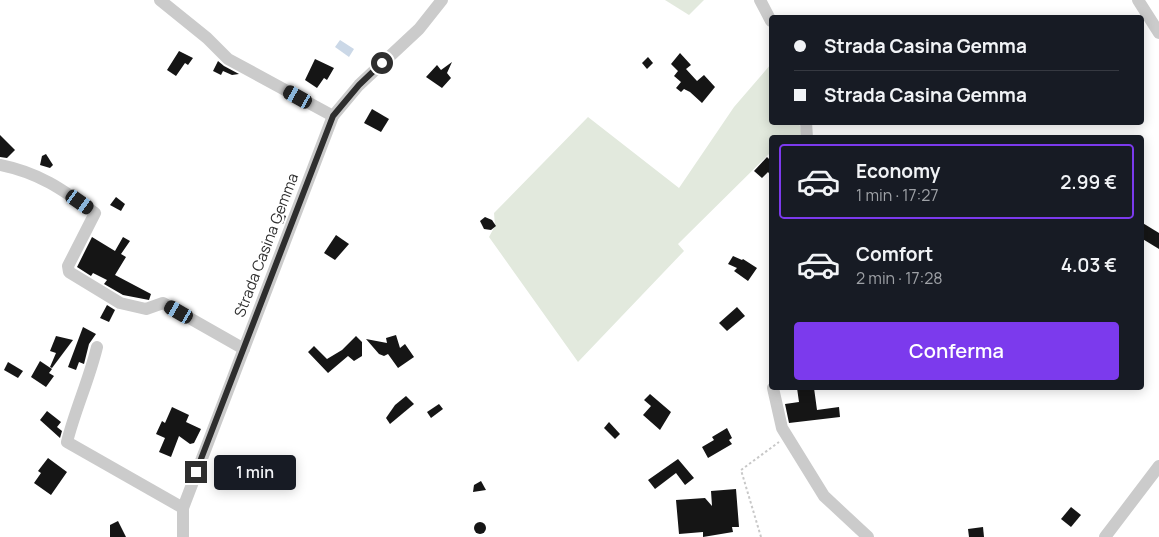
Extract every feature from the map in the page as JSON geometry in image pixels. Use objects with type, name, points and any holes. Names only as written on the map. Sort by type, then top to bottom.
[{"type":"street","points":[[160,0],[207,38],[228,59],[333,116]]},
{"type":"street","name":"Strada Casina Gemma","points":[[182,537],[182,508],[333,116],[359,85],[419,29],[442,0]]},
{"type":"street","points":[[760,0],[769,17]]},
{"type":"street","points":[[1138,0],[1159,33]]},
{"type":"street","points":[[0,165],[22,169],[48,180],[95,212],[68,266],[69,272],[120,303],[146,309],[163,302],[244,349]]},
{"type":"street","points":[[97,347],[92,368],[74,414],[66,442],[182,508]]},
{"type":"street","points":[[773,390],[782,428],[824,496],[868,537]]},
{"type":"street","points":[[1105,537],[1159,466]]},
{"type":"path","points":[[761,537],[741,470],[787,436]]},
{"type":"shaded area","points":[[665,0],[704,0],[689,15]]},
{"type":"shaded area","points":[[769,66],[769,125],[800,125],[802,135],[769,135],[769,154],[678,244],[684,251],[578,362],[489,237],[495,226],[494,213],[588,117],[679,188],[734,107]]},
{"type":"water","points":[[340,40],[354,49],[349,57],[335,47]]},
{"type":"building","points":[[179,51],[193,58],[188,65],[185,63],[176,76],[167,70]]},
{"type":"building","points":[[680,53],[691,65],[686,69],[697,81],[704,75],[715,87],[702,103],[690,92],[684,89],[681,92],[676,88],[681,82],[674,76],[678,71],[671,64]]},
{"type":"building","points":[[648,57],[653,63],[647,69],[642,63]]},
{"type":"building","points":[[315,59],[334,68],[327,80],[324,78],[317,88],[305,80]]},
{"type":"building","points":[[218,61],[239,74],[232,75],[223,71],[221,75],[213,71]]},
{"type":"building","points":[[452,62],[447,73],[451,78],[442,88],[426,77],[437,65],[441,70]]},
{"type":"building","points":[[372,109],[389,119],[381,132],[364,123]]},
{"type":"building","points":[[0,135],[15,150],[7,158],[0,157]]},
{"type":"building","points":[[46,154],[53,165],[50,168],[40,165],[42,156]]},
{"type":"building","points":[[767,157],[769,159],[769,173],[768,172],[762,178],[754,171]]},
{"type":"building","points":[[116,197],[125,204],[121,211],[110,205]]},
{"type":"building","points":[[278,213],[286,216],[283,224],[275,218]]},
{"type":"building","points":[[485,217],[492,220],[496,226],[491,230],[484,229],[480,221]]},
{"type":"building","points":[[1144,224],[1159,233],[1159,249],[1144,240]]},
{"type":"building","points":[[336,235],[349,244],[335,260],[324,253]]},
{"type":"building","points":[[92,237],[115,251],[123,237],[130,241],[121,254],[126,257],[115,275],[151,294],[149,300],[123,295],[104,284],[107,280],[93,273],[91,276],[77,267]]},
{"type":"building","points":[[733,256],[743,259],[757,268],[748,281],[734,271],[737,268],[728,264]]},
{"type":"building","points":[[107,305],[115,310],[109,322],[100,318]]},
{"type":"building","points":[[737,307],[745,316],[727,331],[719,323]]},
{"type":"building","points":[[83,327],[96,334],[89,344],[84,364],[79,362],[76,370],[68,367]]},
{"type":"building","points":[[396,335],[400,348],[405,344],[414,357],[398,368],[388,354],[384,356],[379,354],[366,339],[387,343],[386,338]]},
{"type":"building","points":[[56,336],[73,340],[52,368],[50,367],[56,353],[50,351]]},
{"type":"building","points":[[356,336],[362,342],[362,356],[354,361],[348,356],[328,373],[308,352],[314,346],[327,359],[342,350]]},
{"type":"building","points":[[40,361],[52,369],[49,373],[54,376],[46,387],[31,377]]},
{"type":"building","points":[[8,362],[23,371],[18,378],[4,370]]},
{"type":"building","points":[[797,390],[814,390],[817,410],[839,407],[840,417],[789,423],[785,404],[799,402]]},
{"type":"building","points":[[650,394],[671,412],[660,430],[643,415],[651,406],[644,400]]},
{"type":"building","points":[[406,396],[414,404],[390,424],[386,418],[395,405]]},
{"type":"building","points":[[439,404],[443,409],[431,418],[427,412]]},
{"type":"building","points":[[172,407],[189,415],[186,422],[201,429],[194,443],[190,444],[179,436],[171,457],[159,452],[165,438],[156,434],[162,421],[165,423]]},
{"type":"building","points":[[47,411],[61,422],[57,427],[62,431],[60,438],[40,420]]},
{"type":"building","points":[[609,422],[620,434],[615,439],[604,428]]},
{"type":"building","points":[[727,428],[732,438],[729,440],[732,444],[708,458],[702,447],[714,440],[712,437]]},
{"type":"building","points":[[48,458],[67,472],[51,495],[34,483],[41,473],[38,471]]},
{"type":"building","points":[[678,459],[694,478],[685,485],[676,473],[655,489],[648,480]]},
{"type":"building","points":[[481,481],[486,490],[473,492],[474,485]]},
{"type":"building","points":[[736,489],[739,527],[732,527],[733,532],[703,537],[703,532],[679,534],[676,500],[705,498],[712,506],[711,491]]},
{"type":"building","points":[[1071,507],[1081,515],[1071,527],[1061,519]]},
{"type":"building","points":[[118,521],[126,537],[110,537],[110,525]]},
{"type":"building","points":[[482,522],[485,523],[485,533],[478,534],[475,533],[474,526],[475,523]]},
{"type":"building","points":[[983,527],[984,537],[969,537],[968,529]]},
{"type":"route","points":[[196,472],[333,116],[359,85],[382,63]]}]
